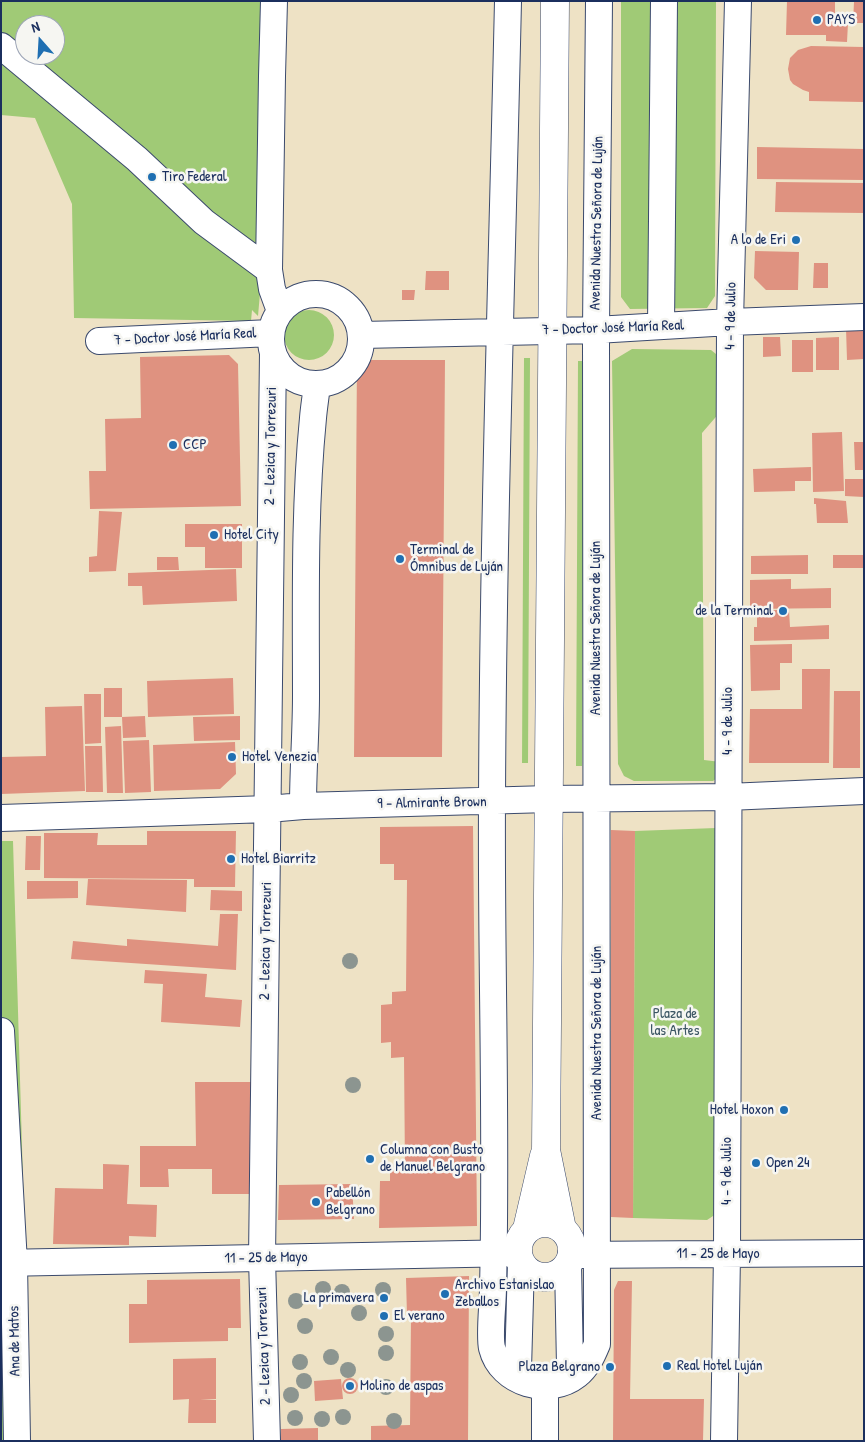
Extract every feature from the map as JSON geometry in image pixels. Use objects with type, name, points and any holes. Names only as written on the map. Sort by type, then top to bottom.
[{"type":"main road","points":[[555,1],[546,1150],[562,1229]]},
{"type":"main road","points":[[515,1249],[538,1223],[551,1223],[562,1229],[569,1236],[572,1245],[570,1259],[562,1271],[544,1277],[535,1275],[527,1270],[515,1249],[546,1150]]},
{"type":"street","name":"2 - Lezica y Torrezuri","points":[[267,1441],[262,1258],[274,332],[269,270],[274,1]]},
{"type":"street","points":[[508,1],[492,801],[515,1249],[518,1369],[527,1381],[535,1385],[545,1387],[560,1381],[570,1366],[570,1259]]},
{"type":"street","name":"Avenida Nuestra Señora de Luján","points":[[545,1387],[563,1384],[578,1374],[590,1361],[597,1344],[596,330],[599,1]]},
{"type":"street","points":[[661,326],[664,1]]},
{"type":"street","name":"4 - 9 de Julio","points":[[724,1441],[727,1254],[730,322],[738,1]]},
{"type":"street","points":[[1,46],[137,158],[204,222],[269,270]]},
{"type":"street","points":[[318,293],[338,299],[354,314],[361,335],[358,356],[344,374],[332,381],[317,384],[303,382],[290,375],[279,365],[274,332],[297,298],[318,293]]},
{"type":"street","name":"7 - Doctor José María Real","points":[[361,335],[596,330],[864,317]]},
{"type":"street","name":"7 - Doctor José María Real","points":[[100,341],[274,332]]},
{"type":"street","points":[[303,806],[303,775],[306,746],[308,489],[317,384]]},
{"type":"street","points":[[267,778],[303,775]]},
{"type":"street","name":"9 - Almirante Brown","points":[[1,818],[268,809],[303,806],[549,799],[728,797],[864,791]]},
{"type":"street","name":"Ana de Matos","points":[[1,1031],[5,1160],[5,1261],[17,1441]]},
{"type":"street","name":"11 - 25 de Mayo","points":[[5,1261],[262,1258],[515,1249]]},
{"type":"street","name":"11 - 25 de Mayo","points":[[570,1259],[598,1254],[864,1252]]},
{"type":"street","points":[[545,1387],[545,1441]]},
{"type":"green space","points":[[1,1],[268,1],[256,227],[265,236],[258,316],[252,310],[251,321],[74,318],[72,204],[35,118],[1,115]]},
{"type":"green space","points":[[621,1],[716,1],[715,296],[707,308],[630,309],[621,297]]},
{"type":"green space","points":[[304,310],[314,310],[327,317],[334,330],[334,340],[327,353],[314,360],[304,360],[295,356],[288,349],[284,340],[284,330],[288,321],[295,314]]},
{"type":"green space","points":[[632,349],[711,350],[721,358],[721,411],[702,433],[704,760],[721,762],[721,775],[713,781],[634,781],[624,776],[618,764],[612,361]]},
{"type":"green space","points":[[524,358],[530,358],[528,763],[522,763]]},
{"type":"green space","points":[[578,361],[584,361],[582,766],[576,766]]},
{"type":"green space","name":"Plaza de las Artes","points":[[716,828],[716,1214],[707,1220],[633,1218],[635,831]]},
{"type":"green space","points":[[1,841],[13,841],[25,1249],[27,1441],[1,1441]]},
{"type":"building","points":[[787,1],[835,1],[835,22],[848,23],[847,42],[826,41],[826,35],[786,35]]},
{"type":"building","points":[[854,2],[864,2],[864,23],[853,23]]},
{"type":"building","points":[[811,46],[864,47],[864,102],[809,101],[809,92],[793,84],[790,80],[788,69],[790,58],[798,50]]},
{"type":"building","points":[[757,147],[864,149],[864,180],[757,179]]},
{"type":"building","points":[[776,182],[864,183],[864,213],[775,212]]},
{"type":"building","points":[[755,251],[799,252],[798,290],[766,290],[754,278]]},
{"type":"building","points":[[814,263],[828,263],[828,288],[813,288]]},
{"type":"building","points":[[426,271],[449,271],[449,290],[425,290]]},
{"type":"building","points":[[402,290],[415,290],[414,300],[402,300]]},
{"type":"building","points":[[846,328],[864,328],[864,359],[847,360]]},
{"type":"building","points":[[763,337],[780,337],[781,356],[763,357]]},
{"type":"building","points":[[839,337],[839,370],[816,370],[816,338]]},
{"type":"building","points":[[792,340],[813,340],[813,372],[792,372]]},
{"type":"building","name":"CCP","points":[[229,355],[238,364],[241,506],[90,509],[89,471],[106,471],[105,419],[141,418],[140,357]]},
{"type":"building","name":"Terminal de Ómnibus de Luján","points":[[357,360],[445,360],[442,757],[354,757]]},
{"type":"building","points":[[842,432],[844,491],[813,492],[812,433]]},
{"type":"building","points":[[854,442],[864,442],[864,470],[855,470]]},
{"type":"building","points":[[811,467],[811,481],[795,481],[795,491],[754,492],[753,469]]},
{"type":"building","points":[[845,479],[864,479],[864,497],[845,496]]},
{"type":"building","points":[[814,498],[846,501],[848,523],[817,523]]},
{"type":"building","points":[[99,511],[122,512],[116,571],[89,572],[89,557],[97,556]]},
{"type":"building","name":"Hotel City","points":[[185,524],[242,524],[242,568],[205,568],[205,547],[185,547]]},
{"type":"building","points":[[808,555],[808,574],[751,574],[751,556]]},
{"type":"building","points":[[833,555],[864,555],[864,568],[833,568]]},
{"type":"building","points":[[157,557],[178,557],[179,570],[157,570]]},
{"type":"building","points":[[236,569],[237,601],[143,605],[142,586],[128,586],[128,573]]},
{"type":"building","points":[[791,579],[791,589],[831,588],[831,608],[750,609],[750,580]]},
{"type":"building","points":[[757,610],[789,610],[790,627],[829,625],[829,639],[754,641],[754,627],[757,627]]},
{"type":"building","points":[[792,644],[792,663],[780,663],[780,690],[751,691],[750,645]]},
{"type":"building","points":[[802,669],[830,669],[829,763],[749,763],[750,709],[802,709]]},
{"type":"building","points":[[233,678],[234,714],[148,717],[147,681]]},
{"type":"building","points":[[104,688],[122,688],[122,717],[104,717]]},
{"type":"building","points":[[834,691],[860,691],[860,768],[833,768]]},
{"type":"building","points":[[84,694],[101,694],[101,743],[85,744]]},
{"type":"building","points":[[82,706],[85,791],[1,794],[1,757],[46,756],[45,707]]},
{"type":"building","points":[[145,716],[146,737],[123,738],[122,717]]},
{"type":"building","points":[[240,716],[240,740],[194,741],[193,717]]},
{"type":"building","points":[[121,726],[123,793],[107,793],[105,727]]},
{"type":"building","points":[[149,740],[151,792],[125,793],[123,741]]},
{"type":"building","points":[[235,742],[236,774],[220,789],[154,791],[153,745]]},
{"type":"building","points":[[85,746],[102,746],[103,792],[86,792]]},
{"type":"building","points":[[473,826],[477,1226],[379,1228],[380,1181],[390,1181],[390,1170],[405,1170],[404,1057],[391,1058],[391,1042],[381,1043],[381,1005],[392,1004],[392,992],[406,991],[407,880],[394,880],[394,864],[380,864],[380,827]]},
{"type":"building","points":[[611,830],[635,831],[633,1218],[611,1217]]},
{"type":"building","points":[[147,831],[236,831],[235,887],[194,887],[194,879],[44,878],[44,833],[98,833],[97,845],[147,845]]},
{"type":"building","points":[[26,836],[41,836],[40,870],[25,870]]},
{"type":"building","points":[[88,879],[187,880],[186,912],[86,905]]},
{"type":"building","points":[[27,881],[78,881],[78,898],[27,899]]},
{"type":"building","points":[[211,890],[242,891],[242,911],[210,910]]},
{"type":"building","points":[[220,914],[238,914],[236,970],[71,959],[73,941],[127,946],[127,939],[218,946]]},
{"type":"building","points":[[145,970],[207,974],[205,997],[242,1000],[240,1027],[161,1022],[163,984],[144,983]]},
{"type":"building","points":[[195,1082],[251,1082],[251,1194],[212,1194],[212,1169],[168,1169],[169,1187],[140,1187],[140,1146],[196,1146]]},
{"type":"building","points":[[103,1164],[129,1165],[127,1204],[157,1205],[156,1237],[129,1236],[129,1245],[53,1244],[55,1188],[103,1189]]},
{"type":"building","name":"Pabellón Belgrano","points":[[352,1184],[354,1219],[278,1220],[279,1185]]},
{"type":"building","points":[[469,1276],[468,1441],[371,1441],[371,1426],[410,1425],[411,1316],[407,1316],[406,1278]]},
{"type":"building","points":[[240,1279],[241,1328],[228,1328],[228,1341],[129,1343],[129,1304],[147,1304],[147,1280]]},
{"type":"building","points":[[618,1281],[632,1281],[630,1399],[704,1399],[703,1441],[613,1441],[614,1290]]},
{"type":"building","points":[[216,1358],[216,1399],[200,1399],[216,1400],[216,1423],[188,1423],[189,1399],[173,1400],[173,1359]]},
{"type":"building","name":"Molino de aspas","points":[[350,1378],[356,1380],[358,1386],[356,1392],[350,1394],[344,1392],[342,1386],[344,1380]]},
{"type":"building","points":[[341,1379],[343,1399],[315,1401],[314,1381]]},
{"type":"building","points":[[318,1428],[318,1441],[281,1441],[281,1429]]},
{"type":"place","name":"PAYS","points":[[817,20]]},
{"type":"place","name":"Tiro Federal","points":[[152,177]]},
{"type":"place","name":"A lo de Eri","points":[[796,240]]},
{"type":"place","name":"CCP","points":[[173,445]]},
{"type":"place","name":"Hotel City","points":[[214,535]]},
{"type":"place","name":"Terminal de Ómnibus de Luján","points":[[400,559]]},
{"type":"place","name":"de la Terminal","points":[[783,611]]},
{"type":"place","name":"Hotel Venezia","points":[[232,757]]},
{"type":"place","name":"Hotel Biarritz","points":[[231,859]]},
{"type":"place","name":"Hotel Hoxon","points":[[784,1110]]},
{"type":"place","name":"Columna con Busto de Manuel Belgrano","points":[[370,1159]]},
{"type":"place","name":"Open 24","points":[[756,1163]]},
{"type":"place","name":"Pabellón Belgrano","points":[[316,1202]]},
{"type":"place","name":"Archivo Estanislao Zeballos","points":[[445,1294]]},
{"type":"place","name":"La primavera","points":[[384,1298]]},
{"type":"place","name":"El verano","points":[[384,1316]]},
{"type":"place","name":"Real Hotel Luján","points":[[667,1366]]},
{"type":"place","name":"Plaza Belgrano","points":[[610,1367]]},
{"type":"place","name":"Molino de aspas","points":[[350,1386]]}]
